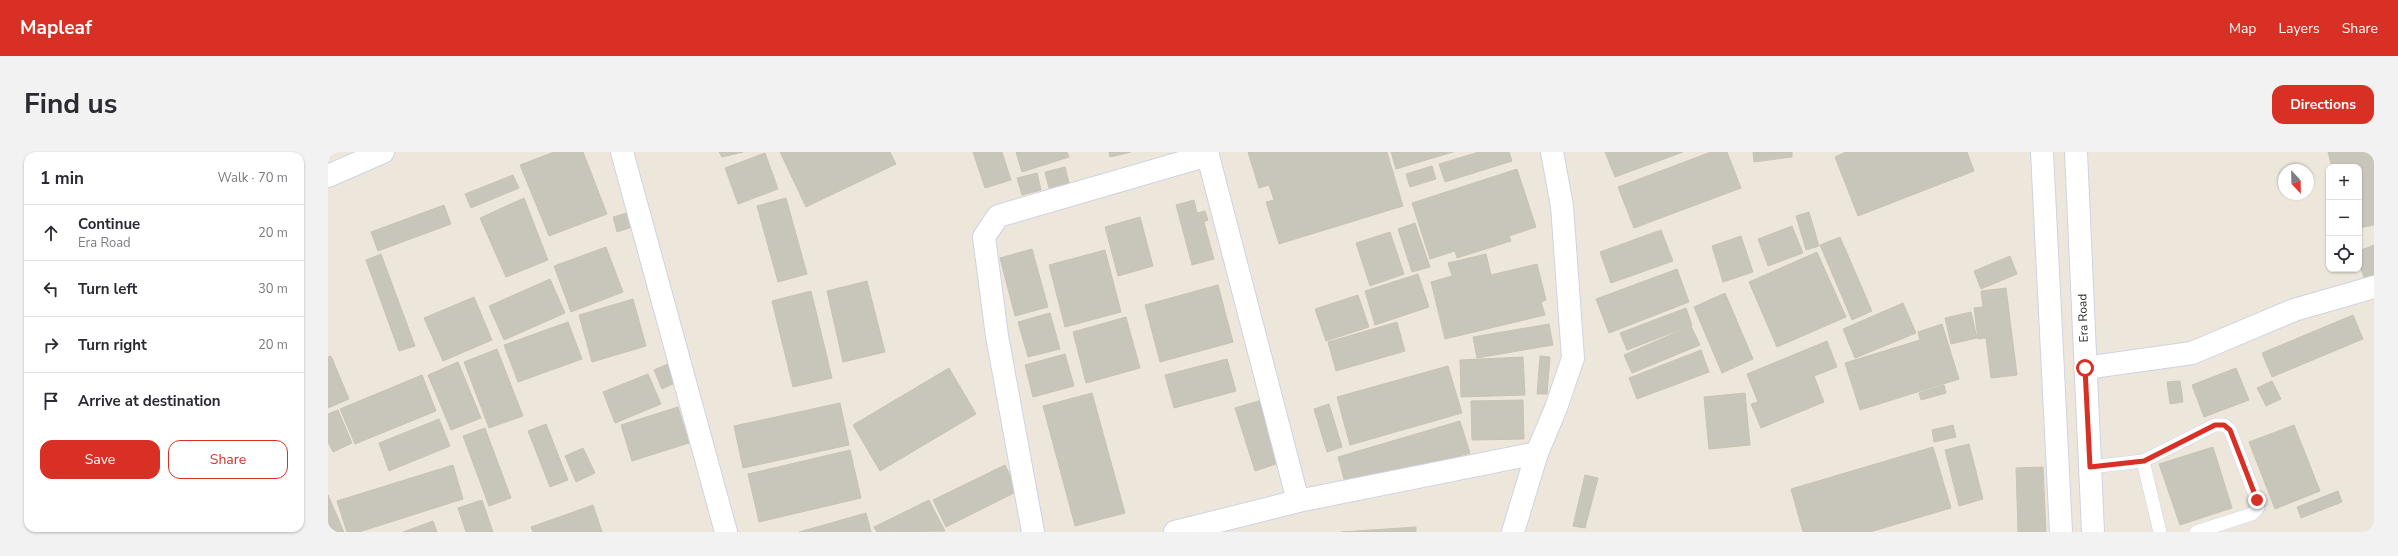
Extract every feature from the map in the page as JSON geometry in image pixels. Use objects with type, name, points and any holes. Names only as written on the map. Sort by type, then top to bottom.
[{"type":"street","points":[[328,176],[383,152]]},
{"type":"street","points":[[622,152],[726,532]]},
{"type":"street","points":[[1513,532],[1537,452],[1556,408],[1573,358],[1562,206],[1552,152]]},
{"type":"street","points":[[2042,152],[2061,532]]},
{"type":"street","name":"Era Road","points":[[2076,152],[2093,532]]},
{"type":"street","points":[[1033,532],[997,336],[984,237],[998,216],[1208,153],[1298,501]]},
{"type":"street","points":[[2085,368],[2192,353],[2294,310],[2374,287]]},
{"type":"street","points":[[1175,532],[1298,501],[1537,452]]},
{"type":"lane","points":[[2090,467],[2144,461],[2215,425],[2224,425],[2230,430],[2257,500],[2258,508],[2252,514],[2196,532]]},
{"type":"lane","points":[[2144,461],[2160,532]]},
{"type":"building","points":[[554,152],[583,152],[607,214],[549,236],[520,165]]},
{"type":"building","points":[[719,152],[743,152],[722,157]]},
{"type":"building","points":[[780,152],[890,152],[896,164],[806,207]]},
{"type":"building","points":[[973,152],[1002,152],[1011,180],[985,188]]},
{"type":"building","points":[[1016,152],[1067,152],[1069,157],[1022,172]]},
{"type":"building","points":[[1109,152],[1131,152],[1110,157]]},
{"type":"building","points":[[1248,152],[1387,152],[1403,206],[1279,244],[1266,202],[1274,200],[1269,185],[1259,188]]},
{"type":"building","points":[[1391,152],[1453,152],[1396,169]]},
{"type":"building","points":[[1479,152],[1509,152],[1512,161],[1445,182],[1439,164]]},
{"type":"building","points":[[1605,152],[1683,152],[1615,177]]},
{"type":"building","points":[[1711,152],[1727,152],[1741,188],[1634,228],[1618,187]]},
{"type":"building","points":[[1753,152],[1792,152],[1792,157],[1754,162]]},
{"type":"building","points":[[1846,152],[1967,152],[1974,171],[1858,216],[1835,157]]},
{"type":"building","points":[[2328,152],[2374,152],[2374,225],[2362,227],[2362,164],[2331,164]]},
{"type":"building","points":[[765,153],[778,189],[738,204],[725,168]]},
{"type":"building","points":[[1432,166],[1436,179],[1410,187],[1406,174]]},
{"type":"building","points":[[1065,167],[1069,183],[1049,188],[1045,172]]},
{"type":"building","points":[[1517,169],[1536,227],[1509,236],[1511,241],[1457,258],[1455,251],[1430,259],[1412,203]]},
{"type":"building","points":[[1037,173],[1041,190],[1022,195],[1017,178]]},
{"type":"building","points":[[513,175],[519,188],[471,208],[465,194]]},
{"type":"building","points":[[524,198],[548,260],[506,277],[480,218]]},
{"type":"building","points":[[786,198],[807,274],[778,282],[757,206]]},
{"type":"building","points":[[1194,200],[1197,213],[1205,211],[1208,220],[1204,222],[1214,259],[1192,265],[1176,205]]},
{"type":"building","points":[[444,205],[451,224],[378,251],[371,232]]},
{"type":"building","points":[[631,212],[635,226],[617,232],[613,217]]},
{"type":"building","points":[[1809,212],[1819,246],[1806,250],[1796,216]]},
{"type":"building","points":[[1140,217],[1153,266],[1118,276],[1105,227]]},
{"type":"building","points":[[1415,223],[1430,267],[1412,272],[1398,229]]},
{"type":"building","points":[[1792,226],[1803,253],[1768,266],[1758,239]]},
{"type":"building","points":[[1661,230],[1673,261],[1611,283],[1600,252]]},
{"type":"building","points":[[1390,232],[1404,274],[1370,286],[1356,243]]},
{"type":"building","points":[[1741,236],[1753,272],[1723,282],[1712,246]]},
{"type":"building","points":[[1840,237],[1872,311],[1852,320],[1820,245]]},
{"type":"building","points":[[2374,245],[2374,279],[2366,282],[2362,272],[2362,250]]},
{"type":"building","points":[[606,247],[623,292],[571,312],[554,266]]},
{"type":"building","points":[[1032,249],[1048,307],[1015,316],[1000,258]]},
{"type":"building","points":[[1105,250],[1121,312],[1065,327],[1049,265]]},
{"type":"building","points":[[1817,252],[1846,317],[1777,347],[1749,282]]},
{"type":"building","points":[[381,254],[415,346],[399,351],[366,260]]},
{"type":"building","points":[[1486,254],[1491,275],[1537,264],[1546,300],[1541,302],[1545,315],[1445,339],[1431,282],[1452,276],[1448,263]]},
{"type":"building","points":[[2010,256],[2017,274],[1981,289],[1974,271]]},
{"type":"building","points":[[1677,269],[1689,302],[1609,333],[1596,299]]},
{"type":"building","points":[[1418,274],[1429,307],[1375,325],[1365,291]]},
{"type":"building","points":[[550,279],[565,313],[504,340],[489,306]]},
{"type":"building","points":[[867,281],[885,352],[843,362],[827,291]]},
{"type":"building","points":[[1218,285],[1233,342],[1160,362],[1145,305]]},
{"type":"building","points":[[2006,288],[2017,375],[1991,378],[1986,338],[1978,339],[1974,308],[1983,307],[1981,291]]},
{"type":"building","points":[[811,291],[832,378],[793,387],[772,301]]},
{"type":"building","points":[[1725,293],[1753,359],[1722,373],[1694,307]]},
{"type":"building","points":[[1358,295],[1369,327],[1326,341],[1315,309]]},
{"type":"building","points":[[474,297],[492,340],[443,361],[424,318]]},
{"type":"building","points":[[633,299],[646,346],[592,362],[579,315]]},
{"type":"building","points":[[1903,303],[1916,333],[1855,358],[1843,329]]},
{"type":"building","points":[[1686,308],[1692,325],[1627,350],[1620,333]]},
{"type":"building","points":[[1971,312],[1977,338],[1951,344],[1945,318]]},
{"type":"building","points":[[1050,313],[1060,349],[1028,357],[1018,322]]},
{"type":"building","points":[[2353,315],[2363,339],[2272,377],[2262,353]]},
{"type":"building","points":[[1126,317],[1140,368],[1086,383],[1073,332]]},
{"type":"building","points":[[568,322],[582,359],[518,382],[504,345]]},
{"type":"building","points":[[1397,322],[1405,351],[1336,371],[1328,342]]},
{"type":"building","points":[[1549,324],[1553,345],[1477,358],[1473,337]]},
{"type":"building","points":[[1942,324],[1959,379],[1860,410],[1845,363],[1920,340],[1918,332]]},
{"type":"building","points":[[1691,326],[1700,345],[1632,373],[1624,355]]},
{"type":"building","points":[[1827,341],[1837,367],[1814,376],[1824,402],[1761,428],[1751,404],[1758,402],[1747,374]]},
{"type":"building","points":[[497,349],[523,416],[489,428],[464,362]]},
{"type":"building","points":[[1701,350],[1709,372],[1637,399],[1629,378]]},
{"type":"building","points":[[1065,354],[1074,386],[1033,397],[1025,365]]},
{"type":"building","points":[[331,356],[349,399],[328,408],[328,357]]},
{"type":"building","points":[[1540,356],[1550,357],[1547,394],[1537,394]]},
{"type":"building","points":[[1523,357],[1525,395],[1461,397],[1460,360]]},
{"type":"building","points":[[1227,359],[1236,391],[1174,408],[1165,375]]},
{"type":"building","points":[[458,362],[481,418],[451,430],[428,375]]},
{"type":"building","points":[[670,363],[677,382],[662,389],[654,370]]},
{"type":"building","points":[[1448,366],[1462,413],[1350,445],[1337,397]]},
{"type":"building","points":[[949,368],[976,414],[880,471],[853,425]]},
{"type":"building","points":[[2236,368],[2249,400],[2204,417],[2192,385]]},
{"type":"building","points":[[648,374],[661,404],[615,423],[603,392]]},
{"type":"building","points":[[422,375],[436,411],[355,444],[340,409]]},
{"type":"building","points":[[2180,381],[2183,402],[2170,404],[2167,382]]},
{"type":"building","points":[[2272,381],[2281,399],[2266,406],[2257,388]]},
{"type":"building","points":[[1944,385],[1946,393],[1921,400],[1919,393]]},
{"type":"building","points":[[1092,393],[1125,513],[1075,526],[1043,406]]},
{"type":"building","points":[[1745,393],[1750,445],[1709,449],[1704,397]]},
{"type":"building","points":[[1262,400],[1282,462],[1255,471],[1235,408]]},
{"type":"building","points":[[1523,400],[1524,439],[1472,440],[1471,401]]},
{"type":"building","points":[[840,403],[849,445],[743,468],[734,426]]},
{"type":"building","points":[[1329,404],[1342,447],[1327,452],[1314,409]]},
{"type":"building","points":[[678,407],[689,443],[632,461],[621,425]]},
{"type":"building","points":[[338,410],[352,443],[333,452],[328,442],[328,414]]},
{"type":"building","points":[[439,419],[450,446],[389,471],[379,443]]},
{"type":"building","points":[[1460,421],[1470,453],[1347,490],[1338,457]]},
{"type":"building","points":[[546,424],[568,480],[550,487],[528,431]]},
{"type":"building","points":[[1953,425],[1956,437],[1934,442],[1932,430]]},
{"type":"building","points":[[2294,425],[2320,491],[2275,509],[2249,442]]},
{"type":"building","points":[[485,428],[511,498],[489,506],[463,436]]},
{"type":"building","points":[[1969,444],[1983,499],[1959,506],[1945,450]]},
{"type":"building","points":[[1933,447],[1951,508],[1870,532],[1803,532],[1791,489]]},
{"type":"building","points":[[2213,447],[2232,508],[2180,525],[2159,464]]},
{"type":"building","points":[[583,448],[595,473],[576,482],[565,456]]},
{"type":"building","points":[[850,450],[861,498],[759,522],[748,474]]},
{"type":"building","points":[[453,465],[463,499],[359,532],[347,532],[337,501]]},
{"type":"building","points":[[1005,465],[1018,491],[946,527],[933,500]]},
{"type":"building","points":[[2043,467],[2046,532],[2018,532],[2016,468]]},
{"type":"building","points":[[1585,475],[1598,478],[1585,528],[1573,526]]},
{"type":"building","points":[[2338,491],[2342,502],[2301,518],[2297,507]]},
{"type":"building","points":[[328,495],[344,532],[328,532]]},
{"type":"building","points":[[482,500],[493,532],[466,532],[458,508]]},
{"type":"building","points":[[929,500],[945,531],[877,532],[874,527]]},
{"type":"building","points":[[593,505],[602,532],[533,532],[531,527]]},
{"type":"building","points":[[866,513],[871,532],[799,532]]},
{"type":"building","points":[[433,521],[437,532],[403,532]]},
{"type":"building","points":[[1416,527],[1416,532],[1341,532]]},
{"type":"route","points":[[2085,368],[2090,467],[2144,461],[2215,425],[2224,425],[2230,430],[2257,500]]}]
